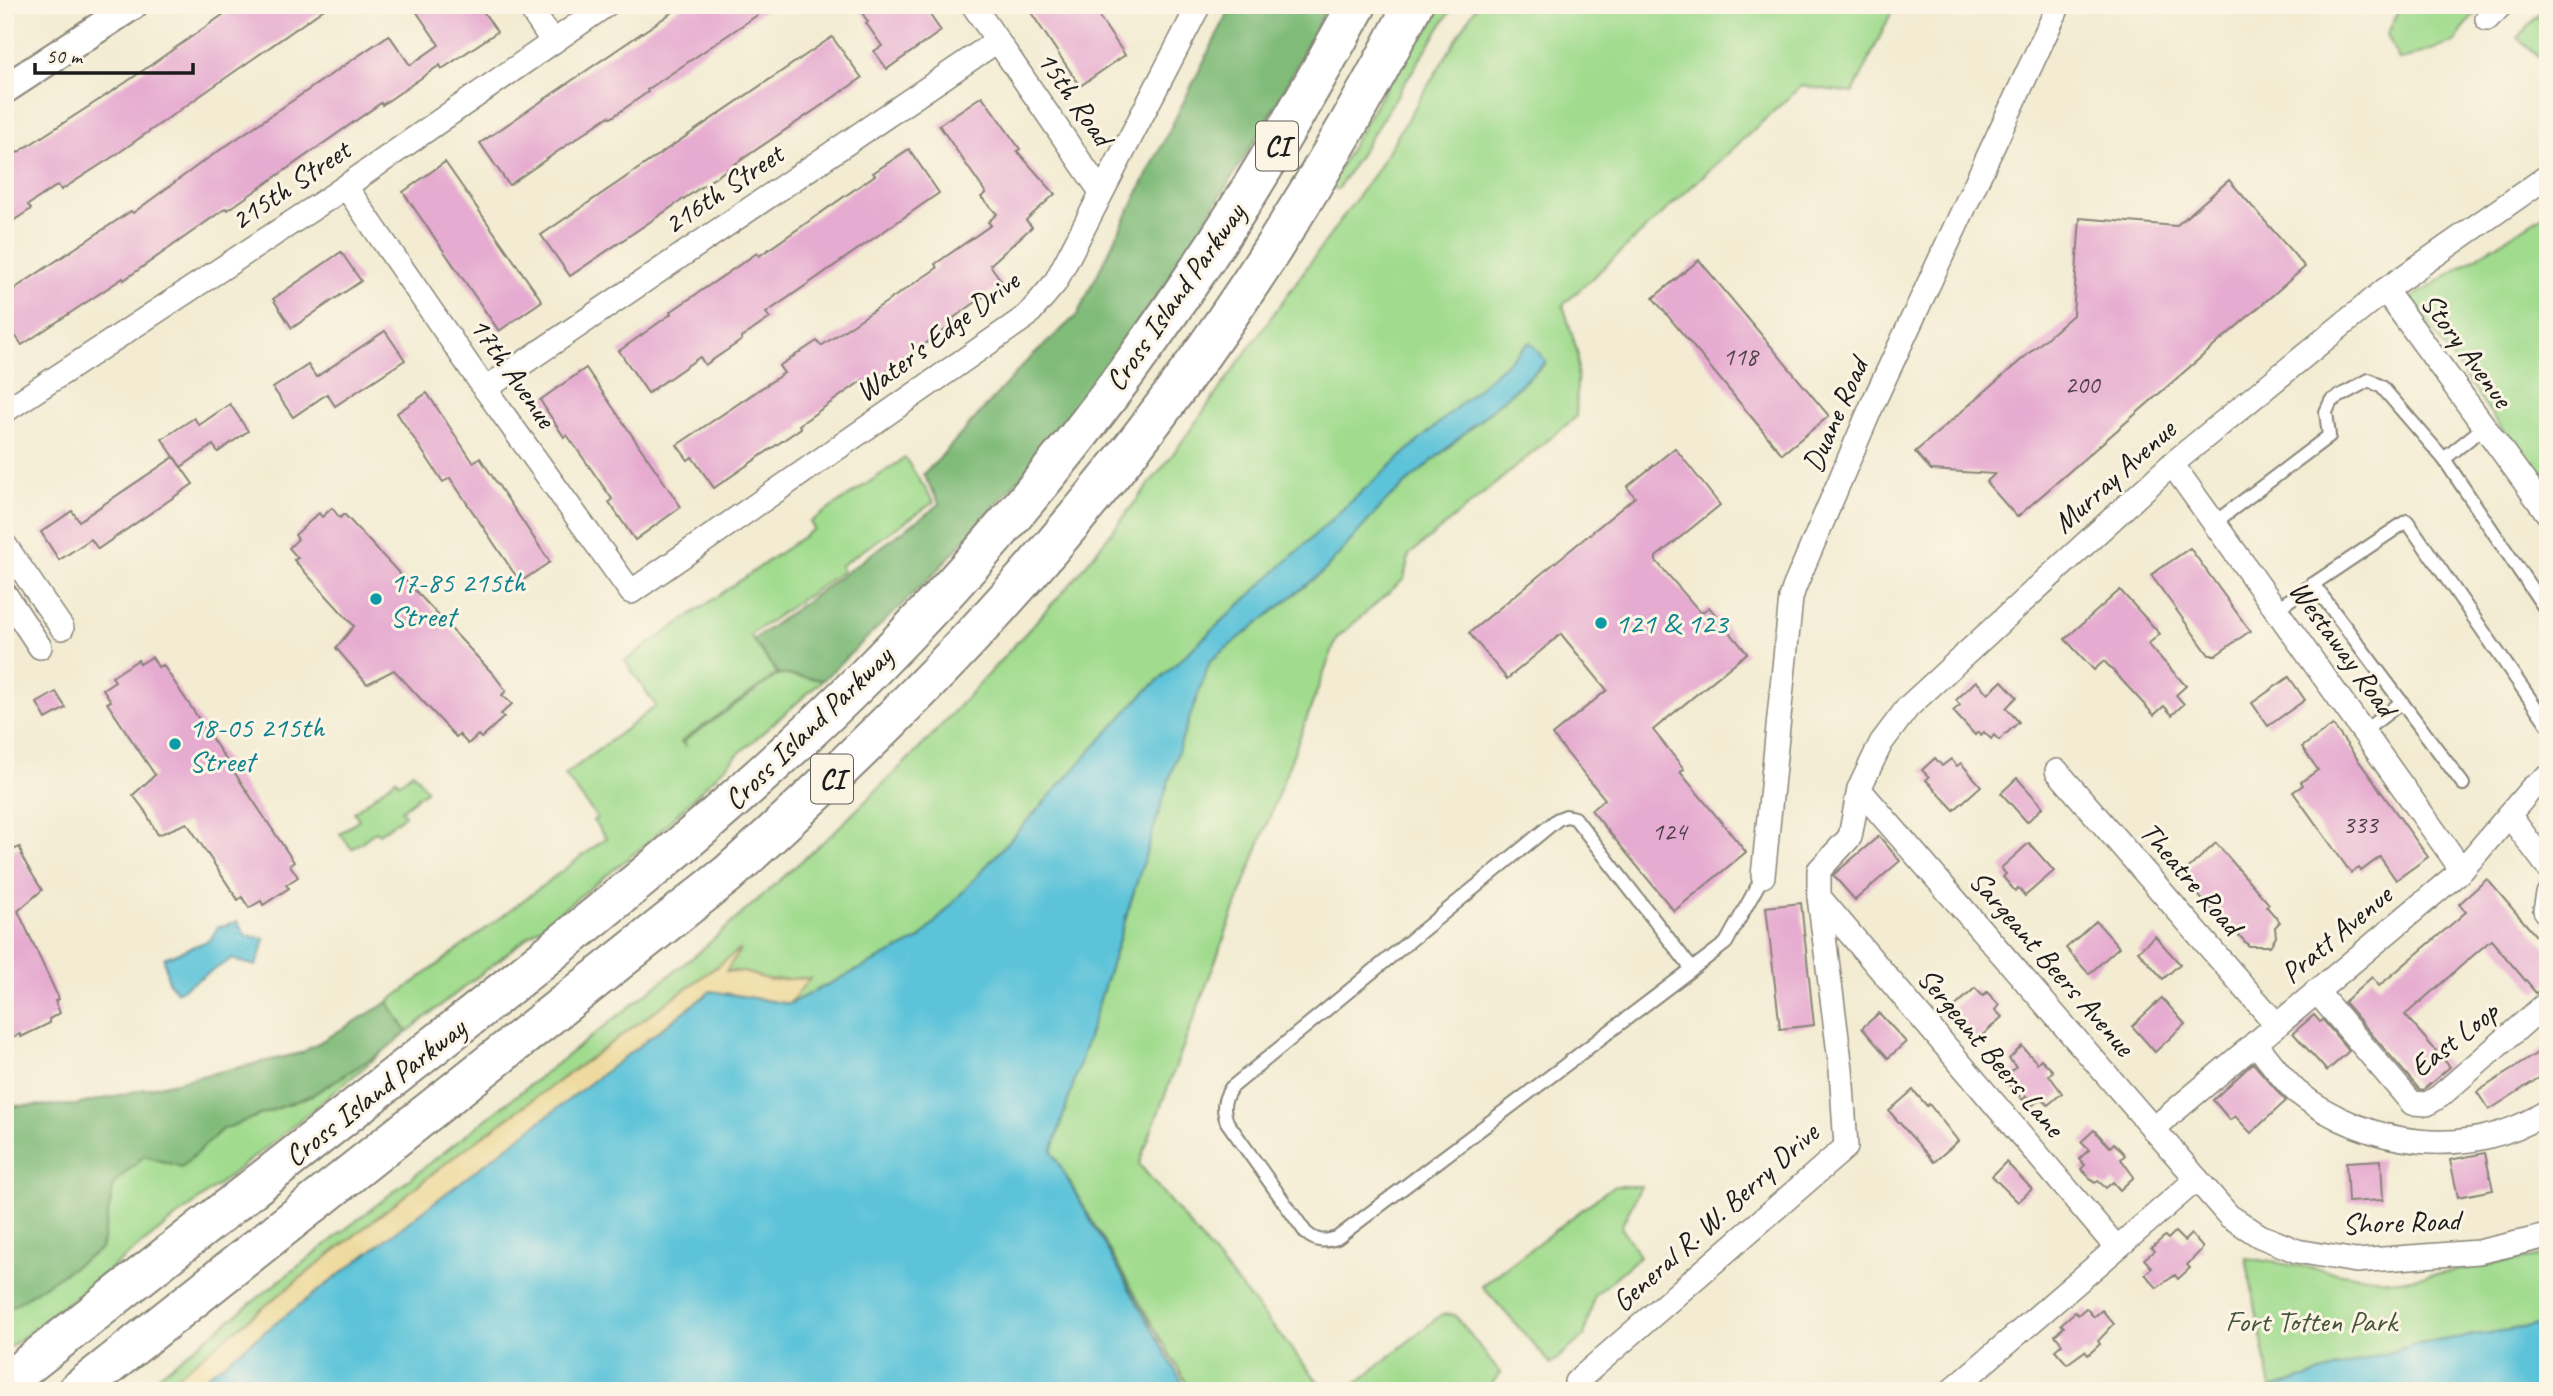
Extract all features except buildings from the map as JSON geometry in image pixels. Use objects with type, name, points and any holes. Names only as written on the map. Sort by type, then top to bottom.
[{"type":"highway","name":"Cross Island Parkway","points":[[5,1383],[547,956],[692,838],[794,746],[870,671],[956,580],[1093,416],[1174,305],[1272,155],[1357,5]]},
{"type":"highway","name":"Cross Island Parkway","points":[[77,1391],[728,874],[821,790],[933,679],[996,611],[1097,492],[1226,320],[1310,191],[1413,5]]},
{"type":"street","points":[[5,89],[133,5]]},
{"type":"street","points":[[528,5],[552,42]]},
{"type":"street","name":"215th Street","points":[[5,411],[346,187],[606,5]]},
{"type":"street","name":"15th Road","points":[[973,5],[1101,192]]},
{"type":"street","name":"Water's Edge Drive","points":[[631,592],[1027,316],[1055,283],[1199,5]]},
{"type":"street","name":"Duane Road","points":[[1763,876],[1794,588],[1873,403],[2059,5]]},
{"type":"street","name":"216th Street","points":[[485,389],[997,41]]},
{"type":"street","name":"Murray Avenue","points":[[1819,897],[1819,870],[1850,837],[1860,789],[1881,743],[1908,707],[2172,464],[2385,290],[2548,176]]},
{"type":"street","name":"17th Avenue","points":[[346,187],[485,389],[631,592]]},
{"type":"street","name":"Story Avenue","points":[[2385,290],[2548,514]]},
{"type":"street","name":"Westaway Road","points":[[2172,464],[2462,870]]},
{"type":"street","points":[[5,545],[62,628]]},
{"type":"street","points":[[5,594],[40,647]]},
{"type":"street","name":"Theatre Road","points":[[2057,771],[2277,1025]]},
{"type":"street","name":"Pratt Avenue","points":[[2153,1129],[2462,870],[2532,789],[2548,777]]},
{"type":"street","name":"Sargeant Beers Avenue","points":[[1860,789],[2197,1179]]},
{"type":"street","points":[[2509,815],[2548,867]]},
{"type":"street","points":[[2548,894],[2545,911],[2548,914]]},
{"type":"street","name":"Sergeant Beers Lane","points":[[1819,897],[2116,1247]]},
{"type":"street","name":"General R. W. Berry Drive","points":[[1584,1391],[1576,1382],[1846,1147],[1841,1069],[1819,897]]},
{"type":"street","name":"East Loop","points":[[2316,991],[2412,1103],[2427,1104],[2440,1096],[2548,1002]]},
{"type":"street","points":[[2255,1043],[2296,1090],[2327,1112],[2367,1131],[2397,1139],[2448,1142],[2480,1138],[2520,1126],[2548,1111]]},
{"type":"street","points":[[1951,1391],[2197,1179]]},
{"type":"street","name":"Shore Road","points":[[2197,1179],[2229,1216],[2260,1236],[2297,1251],[2356,1261],[2478,1252],[2548,1236]]},
{"type":"lane","points":[[2214,523],[2329,436],[2326,412],[2332,401],[2369,380],[2382,387],[2444,459],[2548,613]]},
{"type":"lane","points":[[2444,459],[2484,427]]},
{"type":"lane","points":[[2276,609],[2407,521],[2548,725]]},
{"type":"lane","points":[[2313,584],[2463,784]]},
{"type":"lane","points":[[2364,731],[2402,702]]},
{"type":"lane","points":[[1692,969],[1575,818],[1566,816],[1231,1088],[1225,1097],[1223,1111],[1227,1122],[1307,1233],[1315,1241],[1337,1238],[1692,969],[1726,943],[1763,876]]},
{"type":"green space","points":[[1232,5],[1328,5],[1277,104],[1172,275],[1054,439],[936,572],[823,680],[779,674],[753,640],[940,504],[923,474],[1024,364],[1077,315]]},
{"type":"green space","points":[[1440,5],[1454,5],[1338,189],[1328,188],[1399,63],[1427,32]]},
{"type":"green space","points":[[1477,5],[1895,5],[1853,93],[1801,86],[1563,305],[1578,354],[1576,417],[1409,555],[1404,579],[1337,638],[1139,1164],[1326,1391],[1191,1391],[1052,1152],[1181,742],[1210,661],[1324,571],[1385,502],[1546,363],[1530,343],[1358,495],[1137,700],[920,939],[789,1004],[809,978],[770,980],[743,972],[726,971],[738,951],[455,1156],[158,1391],[139,1391],[698,953],[834,832],[927,741],[1073,581],[1173,454],[1376,171]]},
{"type":"green space","points":[[2401,5],[2484,5],[2471,18],[2454,43],[2399,60],[2387,35]]},
{"type":"green space","points":[[2548,5],[2548,65],[2517,38]]},
{"type":"green space","points":[[2548,212],[2548,494],[2410,299]]},
{"type":"green space","points":[[905,458],[934,502],[840,566],[843,571],[750,635],[777,674],[681,742],[686,747],[683,742],[779,674],[823,680],[736,756],[650,841],[407,1032],[388,1002],[606,838],[593,821],[597,818],[565,775],[656,706],[625,661],[814,529],[810,522]]},
{"type":"green space","points":[[413,772],[427,790],[401,810],[405,815],[379,834],[376,831],[352,849],[340,834],[359,819],[354,812],[396,779],[399,783]]},
{"type":"green space","points":[[388,1002],[407,1032],[385,1050],[312,1095],[221,1130],[182,1167],[144,1156],[114,1183],[101,1249],[5,1311],[5,1106],[76,1105],[301,1053]]},
{"type":"green space","points":[[385,1050],[277,1139],[5,1351],[5,1311],[101,1249],[114,1183],[144,1156],[182,1167],[221,1130],[312,1095]]},
{"type":"green space","points":[[1613,1186],[1641,1186],[1621,1227],[1640,1256],[1594,1296],[1584,1336],[1551,1364],[1482,1286]]},
{"type":"green space","name":"Fort Totten Park","points":[[2548,1255],[2548,1324],[2417,1344],[2271,1388],[2246,1258],[2393,1281]]},
{"type":"green space","points":[[1442,1314],[1455,1315],[1500,1373],[1486,1391],[1347,1391]]},
{"type":"sand","points":[[741,949],[726,971],[743,972],[770,980],[810,978],[789,1004],[711,991],[197,1391],[158,1391],[455,1156]]},
{"type":"water","points":[[1530,342],[1546,362],[1385,502],[1324,571],[1210,661],[1181,742],[1052,1152],[1187,1391],[187,1391],[711,991],[789,1004],[920,939],[1137,700],[1358,495]]},
{"type":"water","points":[[238,922],[245,935],[265,939],[256,966],[232,959],[177,992],[168,981],[164,958],[210,940],[218,927]]},
{"type":"water","points":[[2548,1324],[2548,1391],[2262,1391],[2417,1344]]},
{"type":"place","name":"17-85 215th Street","points":[[376,599]]},
{"type":"place","name":"121 & 123","points":[[1601,623]]},
{"type":"place","name":"18-05 215th Street","points":[[175,744]]}]
